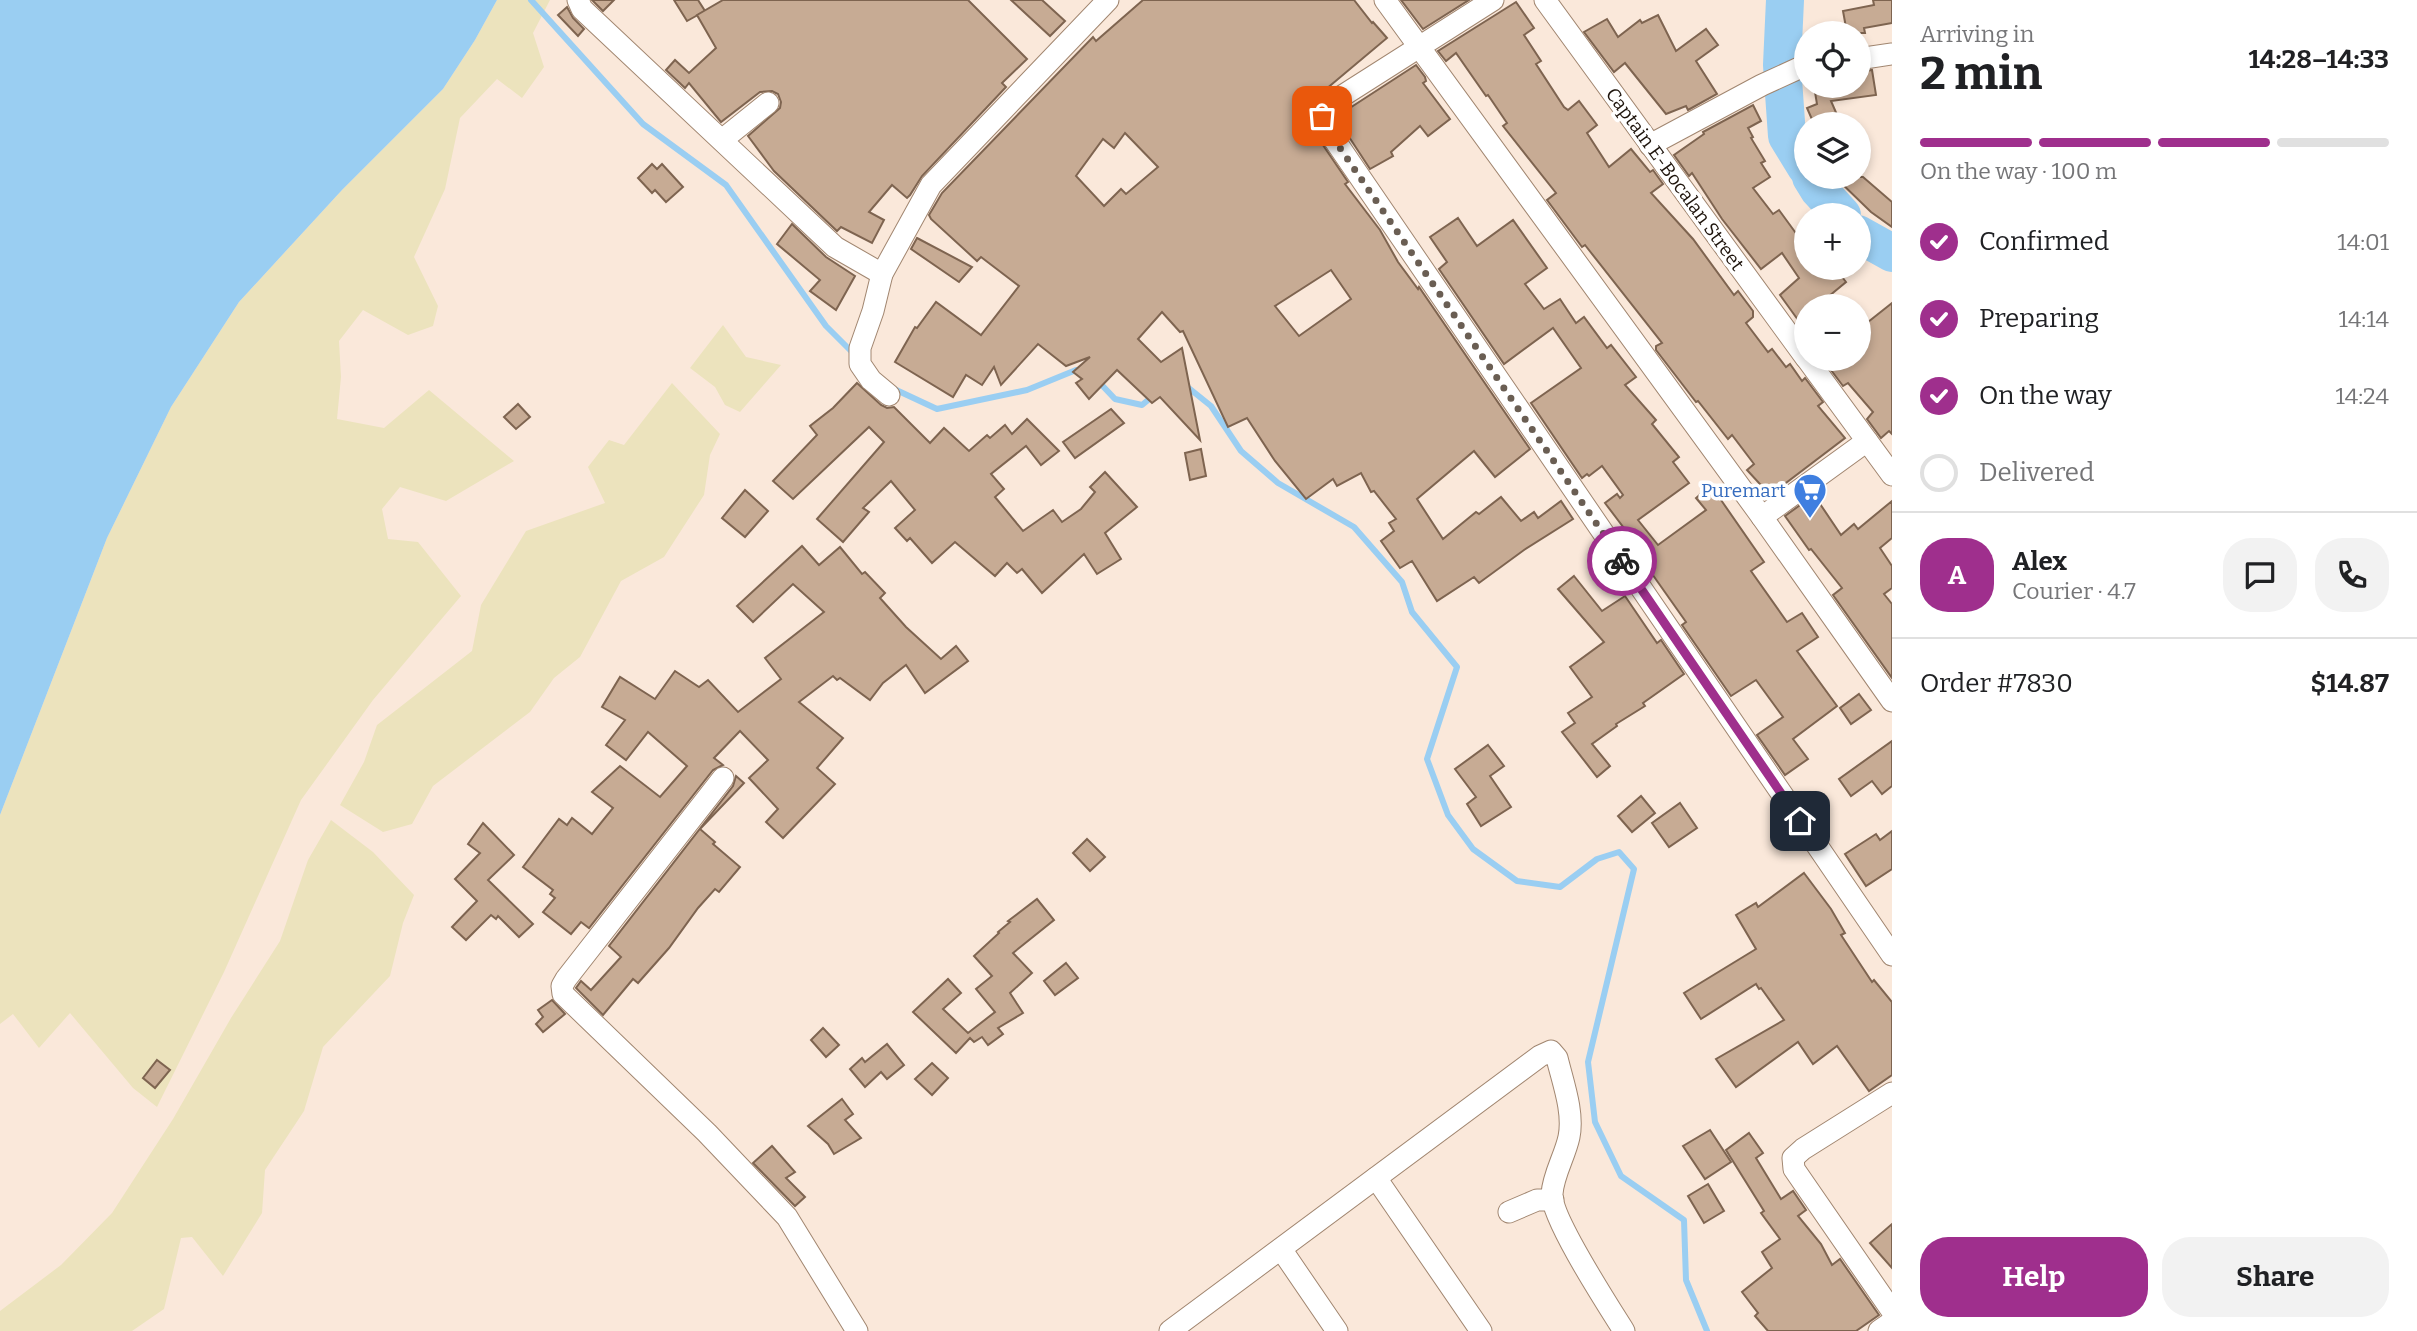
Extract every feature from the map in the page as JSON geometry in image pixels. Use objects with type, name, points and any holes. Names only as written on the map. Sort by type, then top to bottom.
[{"type":"street","points":[[578,0],[582,9],[835,247],[882,274]]},
{"type":"street","points":[[889,395],[871,380],[860,356],[882,274],[931,185],[1108,0]]},
{"type":"street","points":[[1385,0],[1762,517],[1892,701]]},
{"type":"street","points":[[1493,0],[1328,105],[1322,116],[1325,126],[1892,955]]},
{"type":"street","name":"Captain E-Bocalan Street","points":[[1545,0],[1794,342]]},
{"type":"street","points":[[1871,57],[1892,54]]},
{"type":"street","points":[[1650,145],[1762,85],[1794,72]]},
{"type":"street","points":[[722,140],[768,103]]},
{"type":"street","name":"Captain E-Bocalan Street","points":[[1816,371],[1892,475]]},
{"type":"street","points":[[1762,517],[1867,441]]},
{"type":"street","points":[[723,778],[566,979],[562,986],[563,994],[707,1133],[787,1217],[857,1331]]},
{"type":"street","points":[[1170,1331],[1199,1323],[1281,1249],[1540,1056],[1551,1051],[1557,1058],[1570,1117],[1569,1137],[1552,1193],[1555,1209],[1595,1286],[1624,1331]]},
{"type":"street","points":[[1892,1093],[1793,1158],[1794,1169],[1892,1311]]},
{"type":"street","points":[[1376,1178],[1481,1331]]},
{"type":"street","points":[[1509,1212],[1537,1200],[1553,1200]]},
{"type":"street","points":[[1281,1249],[1337,1331]]},
{"type":"street","points":[[1878,1331],[1892,1322]]},
{"type":"sand","points":[[497,0],[550,0],[533,33],[544,67],[522,98],[497,79],[460,118],[445,189],[414,257],[438,306],[433,326],[408,335],[363,310],[339,341],[341,377],[337,419],[384,428],[429,390],[514,461],[446,501],[400,487],[382,509],[388,539],[418,542],[461,596],[373,700],[301,800],[224,972],[157,1107],[133,1088],[70,1013],[39,1048],[13,1014],[0,1024],[0,815],[107,538],[171,407],[239,302],[342,190],[443,89]]},
{"type":"sand","points":[[723,325],[746,357],[781,365],[740,412],[725,405],[715,387],[690,368]]},
{"type":"sand","points":[[672,383],[720,434],[710,455],[704,495],[664,557],[621,581],[580,657],[554,678],[530,712],[433,786],[412,824],[383,832],[340,805],[364,762],[377,725],[472,651],[481,605],[526,531],[605,503],[588,467],[609,440],[624,445]]},
{"type":"sand","points":[[331,820],[373,852],[414,895],[403,923],[390,976],[323,1047],[304,1111],[265,1170],[262,1213],[223,1276],[192,1237],[181,1238],[164,1309],[132,1331],[0,1331],[0,1311],[61,1265],[112,1213],[173,1119],[231,1018],[280,941],[308,860]]},
{"type":"water","points":[[0,0],[497,0],[443,89],[342,190],[239,302],[171,407],[107,538],[0,815]]},
{"type":"building","points":[[592,0],[614,0],[603,11]]},
{"type":"building","points":[[674,0],[698,0],[705,11],[687,21]]},
{"type":"building","points":[[723,0],[968,0],[1027,59],[1002,83],[1006,87],[922,176],[907,198],[892,185],[869,212],[884,220],[872,243],[841,227],[837,231],[774,171],[748,136],[780,108],[778,94],[772,91],[760,92],[721,122],[689,83],[685,88],[666,70],[675,60],[689,73],[716,48],[697,15]]},
{"type":"building","points":[[1011,0],[1042,0],[1065,21],[1050,36]]},
{"type":"building","points":[[1143,0],[1354,0],[1387,38],[1294,116],[1307,133],[1312,129],[1348,182],[1345,184],[1380,230],[1398,262],[1418,289],[1419,287],[1530,449],[1495,477],[1474,451],[1417,499],[1443,539],[1476,512],[1479,514],[1501,497],[1521,521],[1534,512],[1538,518],[1561,501],[1573,519],[1479,583],[1474,577],[1437,601],[1412,561],[1400,568],[1381,541],[1394,531],[1389,523],[1396,519],[1374,491],[1371,492],[1361,473],[1337,486],[1333,479],[1306,499],[1275,461],[1247,418],[1228,427],[1183,331],[1180,332],[1162,312],[1138,339],[1161,362],[1182,348],[1200,440],[1160,397],[1152,403],[1117,370],[1089,399],[1076,383],[1082,379],[1073,372],[1090,357],[1066,366],[1038,344],[1001,385],[994,367],[982,385],[966,375],[953,397],[895,362],[915,327],[917,328],[936,302],[981,335],[1019,286],[981,257],[977,261],[929,215],[942,193],[1093,37],[1096,41]],"holes":[[[1125,133],[1158,167],[1126,194],[1121,189],[1104,206],[1076,176],[1103,139],[1114,148]],[[1331,270],[1351,299],[1299,336],[1275,306]]]},
{"type":"building","points":[[1401,0],[1469,0],[1423,29]]},
{"type":"building","points":[[1873,0],[1892,0],[1892,23],[1871,27],[1871,21],[1845,21],[1843,11],[1874,5]]},
{"type":"building","points":[[1516,2],[1534,28],[1524,35],[1541,61],[1536,64],[1564,107],[1568,110],[1579,101],[1597,125],[1587,133],[1609,167],[1631,149],[1650,172],[1653,170],[1663,184],[1651,193],[1693,239],[1734,295],[1738,291],[1753,311],[1753,317],[1746,323],[1768,352],[1772,349],[1786,367],[1790,364],[1802,381],[1805,378],[1823,402],[1818,406],[1845,438],[1770,495],[1747,470],[1754,464],[1732,435],[1728,439],[1698,401],[1696,402],[1656,350],[1656,346],[1662,343],[1585,245],[1582,247],[1547,200],[1556,193],[1503,126],[1507,123],[1488,95],[1486,96],[1456,53],[1446,61],[1438,51]]},
{"type":"building","points":[[567,7],[584,29],[578,36],[558,15]]},
{"type":"building","points":[[1658,15],[1676,51],[1706,29],[1718,45],[1696,61],[1717,94],[1688,110],[1686,106],[1666,114],[1625,63],[1614,72],[1584,32],[1607,19],[1618,37],[1640,20],[1642,23]]},
{"type":"building","points":[[1416,65],[1425,77],[1426,81],[1423,83],[1450,119],[1428,136],[1420,126],[1391,152],[1393,156],[1370,169],[1336,117]]},
{"type":"building","points":[[1871,70],[1876,95],[1871,96]]},
{"type":"building","points":[[1816,98],[1854,98],[1831,101],[1836,112],[1809,112],[1807,108],[1817,104]]},
{"type":"building","points":[[1753,105],[1761,121],[1748,128],[1765,161],[1761,163],[1770,177],[1753,188],[1773,214],[1779,210],[1794,231],[1794,271],[1782,253],[1761,269],[1722,219],[1692,173],[1689,176],[1674,155],[1704,134],[1703,132]]},
{"type":"building","points":[[652,164],[657,169],[662,164],[683,187],[666,202],[655,190],[652,193],[638,178]]},
{"type":"building","points":[[1871,184],[1892,202],[1892,227],[1871,212],[1871,203],[1862,203],[1847,189],[1871,189]]},
{"type":"building","points":[[1458,218],[1477,246],[1513,220],[1547,268],[1525,284],[1544,309],[1560,299],[1576,323],[1584,317],[1607,348],[1611,345],[1636,377],[1625,385],[1656,420],[1652,424],[1679,457],[1673,462],[1689,483],[1638,520],[1658,545],[1706,510],[1696,498],[1711,485],[1764,562],[1751,571],[1787,622],[1802,613],[1818,637],[1797,651],[1837,706],[1793,739],[1808,759],[1785,775],[1757,735],[1783,717],[1756,680],[1731,696],[1682,625],[1686,622],[1650,571],[1648,573],[1627,545],[1633,540],[1605,503],[1617,494],[1620,498],[1623,495],[1602,466],[1582,478],[1531,403],[1581,368],[1553,328],[1504,364],[1439,269],[1447,262],[1430,237]]},
{"type":"building","points":[[792,224],[826,257],[855,276],[836,310],[810,291],[820,280],[777,244]]},
{"type":"building","points":[[917,238],[972,267],[959,282],[911,249]]},
{"type":"building","points":[[1797,280],[1846,282],[1832,294],[1794,294],[1794,314],[1780,295]]},
{"type":"building","points":[[1892,303],[1892,434],[1889,431],[1881,438],[1867,419],[1873,412],[1848,383],[1843,386],[1832,371],[1871,371],[1871,320]]},
{"type":"building","points":[[857,383],[881,405],[894,407],[930,443],[944,428],[969,451],[987,435],[990,438],[1005,425],[1012,434],[1027,419],[1059,451],[1041,465],[1026,446],[991,474],[1004,489],[995,497],[1023,531],[1053,510],[1062,522],[1081,509],[1095,492],[1090,487],[1105,472],[1137,507],[1105,533],[1121,559],[1097,574],[1084,554],[1042,593],[1022,569],[1017,573],[1007,563],[995,576],[955,542],[932,563],[910,538],[907,541],[895,528],[915,510],[891,481],[863,508],[869,512],[843,542],[817,519],[884,442],[869,427],[793,499],[773,481],[817,435],[810,426],[833,408]]},
{"type":"building","points":[[518,404],[530,417],[516,429],[504,417]]},
{"type":"building","points":[[1111,409],[1124,423],[1075,458],[1063,442]]},
{"type":"building","points":[[1201,449],[1206,476],[1190,480],[1185,453]]},
{"type":"building","points":[[745,490],[768,511],[745,537],[722,518]]},
{"type":"building","points":[[1814,495],[1841,535],[1854,524],[1858,529],[1892,501],[1892,538],[1880,548],[1892,566],[1892,588],[1884,594],[1892,604],[1892,678],[1833,595],[1842,588],[1811,549],[1809,550],[1785,516]]},
{"type":"building","points":[[802,546],[819,565],[840,547],[862,574],[865,572],[885,593],[880,598],[906,627],[941,659],[956,646],[968,661],[925,693],[906,665],[883,683],[870,700],[840,678],[837,680],[833,676],[799,702],[843,738],[817,768],[835,784],[783,838],[766,822],[778,809],[749,778],[768,760],[740,731],[714,758],[723,765],[713,770],[589,928],[581,922],[571,934],[543,912],[555,898],[550,894],[553,890],[523,867],[559,819],[567,825],[572,818],[592,834],[613,808],[592,792],[620,766],[660,797],[687,766],[648,732],[626,760],[606,745],[625,720],[602,707],[620,677],[655,699],[675,671],[699,687],[708,680],[738,712],[781,679],[765,658],[824,612],[793,584],[753,622],[737,606]]},
{"type":"building","points":[[1574,576],[1602,611],[1625,596],[1657,643],[1661,640],[1684,674],[1592,744],[1610,766],[1597,777],[1562,732],[1575,723],[1568,713],[1592,697],[1570,667],[1604,642],[1558,589]]},
{"type":"building","points":[[1859,694],[1871,710],[1851,724],[1840,708]]},
{"type":"building","points":[[1892,741],[1892,786],[1882,794],[1872,781],[1851,796],[1839,779]]},
{"type":"building","points":[[1488,745],[1504,766],[1490,776],[1511,807],[1481,826],[1467,804],[1476,797],[1455,769]]},
{"type":"building","points":[[736,776],[744,783],[700,829],[740,867],[719,892],[715,889],[698,908],[669,948],[638,983],[633,979],[603,1015],[576,988],[581,981],[591,990],[621,957],[609,946],[733,786]]},
{"type":"building","points":[[1641,796],[1655,813],[1632,832],[1618,816]]},
{"type":"building","points":[[1680,803],[1697,828],[1669,847],[1652,823]]},
{"type":"building","points":[[483,823],[514,855],[488,880],[533,924],[519,937],[498,916],[496,919],[491,915],[466,940],[452,927],[477,901],[455,879],[480,853],[468,844]]},
{"type":"building","points":[[1892,831],[1892,869],[1866,886],[1845,854],[1876,834],[1880,840]]},
{"type":"building","points":[[1087,839],[1105,857],[1090,871],[1073,853]]},
{"type":"building","points":[[1804,873],[1831,909],[1845,933],[1841,935],[1872,982],[1874,980],[1892,1002],[1892,1075],[1869,1091],[1837,1046],[1813,1064],[1798,1042],[1736,1087],[1716,1059],[1784,1020],[1756,984],[1701,1019],[1684,993],[1756,949],[1736,915],[1756,903],[1758,907]]},
{"type":"building","points":[[1037,899],[1054,920],[1013,953],[1032,973],[1010,993],[1023,1013],[998,1028],[1003,1034],[988,1045],[982,1037],[974,1042],[970,1038],[956,1053],[913,1012],[948,979],[961,993],[943,1009],[968,1033],[995,1012],[976,989],[992,976],[974,956],[1010,922],[1008,921]]},
{"type":"building","points":[[1066,963],[1078,978],[1055,995],[1044,981]]},
{"type":"building","points":[[552,1000],[565,1014],[543,1032],[536,1024],[543,1017],[538,1010]]},
{"type":"building","points":[[823,1028],[839,1045],[826,1057],[811,1040]]},
{"type":"building","points":[[887,1044],[904,1065],[887,1079],[881,1072],[865,1087],[850,1069],[862,1058],[865,1062]]},
{"type":"building","points":[[157,1060],[170,1070],[155,1088],[143,1078]]},
{"type":"building","points":[[932,1063],[948,1078],[932,1095],[915,1079]]},
{"type":"building","points":[[842,1099],[853,1114],[845,1120],[861,1138],[834,1154],[828,1144],[808,1126]]},
{"type":"building","points":[[1710,1130],[1731,1162],[1705,1179],[1683,1146]]},
{"type":"building","points":[[1749,1133],[1763,1153],[1756,1158],[1781,1199],[1793,1191],[1806,1210],[1798,1216],[1821,1244],[1832,1265],[1840,1259],[1879,1315],[1856,1331],[1768,1331],[1755,1316],[1758,1313],[1742,1292],[1772,1268],[1762,1252],[1780,1239],[1761,1213],[1764,1211],[1726,1150]]},
{"type":"building","points":[[772,1146],[795,1172],[786,1178],[805,1197],[795,1206],[753,1163]]},
{"type":"building","points":[[1708,1184],[1724,1211],[1704,1223],[1688,1196]]},
{"type":"building","points":[[1892,1224],[1892,1268],[1870,1243]]},
{"type":"waterway","points":[[531,0],[643,124],[726,185],[826,326],[855,355]]},
{"type":"waterway","points":[[1785,0],[1782,65],[1787,136],[1794,147]]},
{"type":"waterway","points":[[1818,189],[1831,203]]},
{"type":"waterway","points":[[1871,241],[1892,253]]},
{"type":"waterway","points":[[892,388],[937,409],[1027,390],[1076,370],[1083,372]]},
{"type":"waterway","points":[[1098,381],[1115,399],[1142,405],[1153,396]]},
{"type":"waterway","points":[[1185,385],[1211,406],[1241,451],[1278,483],[1354,527],[1402,582],[1412,612],[1457,667],[1427,759],[1448,815],[1473,849],[1517,881],[1560,887],[1597,859],[1619,852],[1634,869],[1588,1062],[1595,1122],[1621,1176],[1684,1220],[1686,1280],[1707,1331]]},
{"type":"way so far","points":[[1322,116],[1325,126],[1622,561]]},
{"type":"place","name":"Puremart","points":[[1810,520]]},
{"type":"route","points":[[1622,561],[1800,821]]}]
